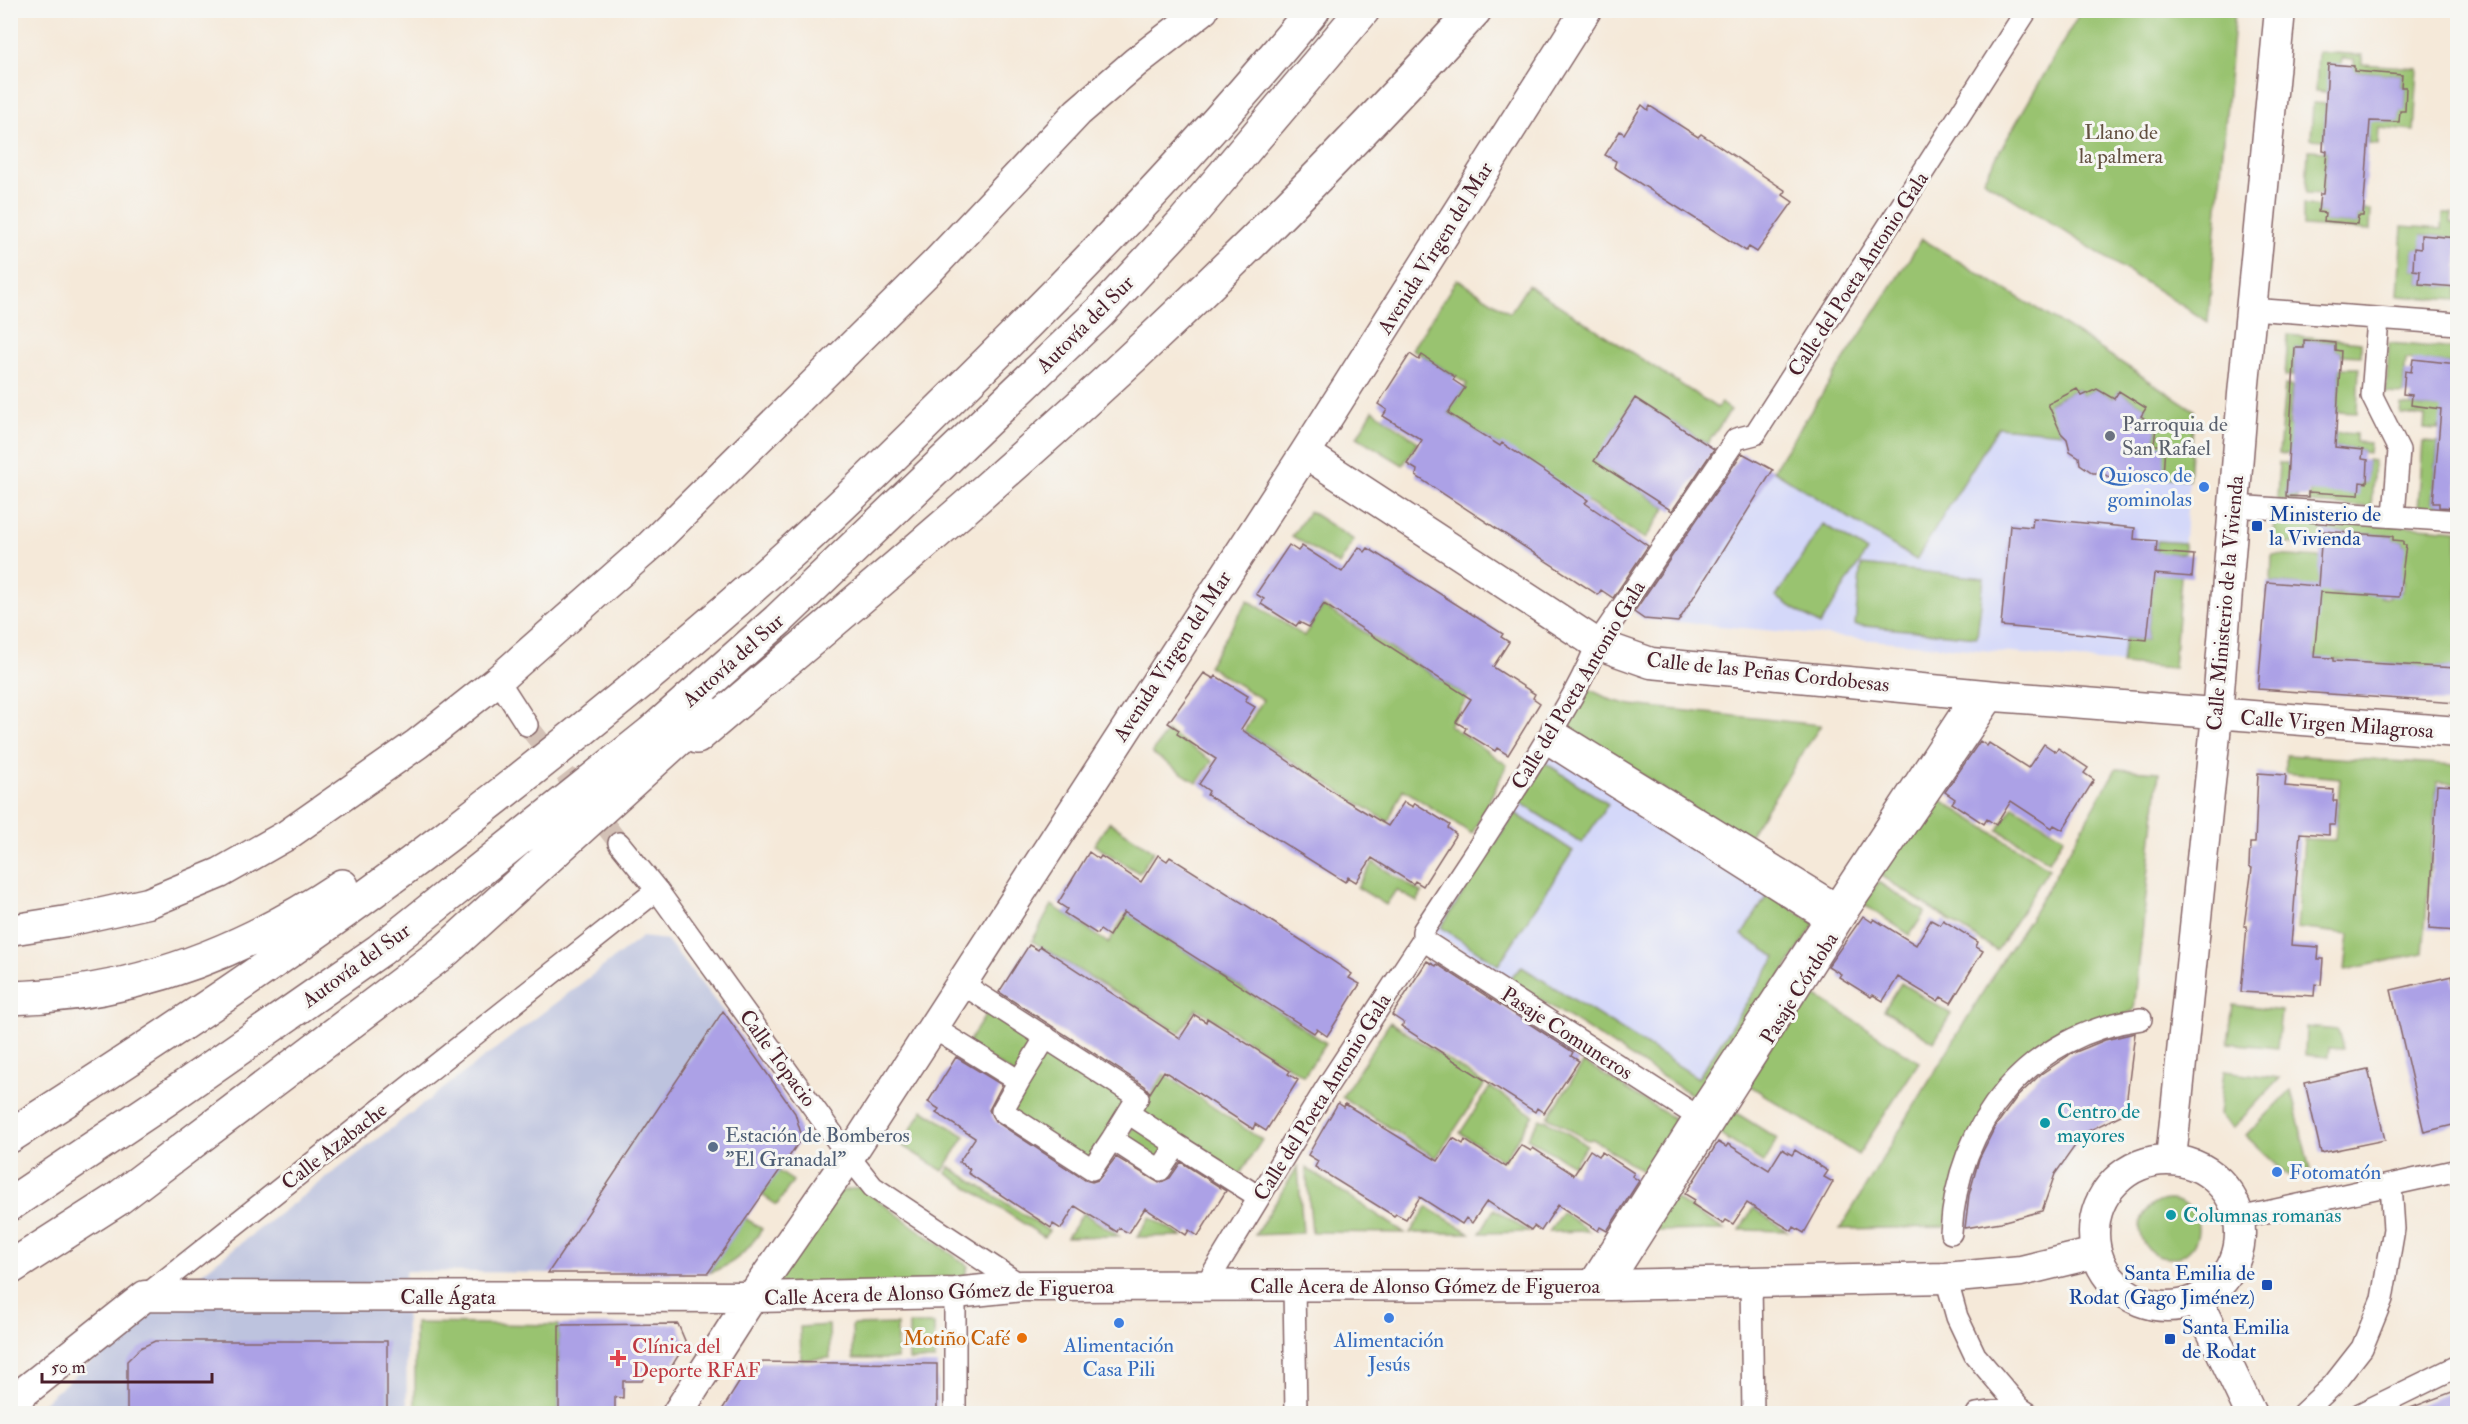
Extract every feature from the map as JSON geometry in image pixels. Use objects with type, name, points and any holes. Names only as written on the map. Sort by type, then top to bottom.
[{"type":"highway","name":"Autovía del Sur","points":[[10,1136],[259,973],[446,837],[624,695],[789,554],[1071,280],[1212,129],[1313,10]]},
{"type":"highway","name":"Autovía del Sur","points":[[10,1204],[175,1094],[381,950],[651,733],[778,620],[1100,312],[1191,214],[1363,10]]},
{"type":"highway","points":[[10,1282],[446,950],[945,525],[1151,341],[1294,201],[1475,10]]},
{"type":"highway","points":[[446,950],[781,646],[934,498],[1100,312]]},
{"type":"highway","points":[[10,998],[99,989],[153,977],[206,960],[310,908],[389,854],[446,837]]},
{"type":"highway","points":[[10,1268],[116,1200]]},
{"type":"street","points":[[10,930],[67,921],[148,903],[220,873],[287,835],[417,744],[498,680],[651,545],[933,266],[1078,112],[1136,62],[1203,10]]},
{"type":"street","name":"Avenida Virgen del Mar","points":[[677,1413],[752,1297],[849,1157],[1305,453],[1586,10]]},
{"type":"street","name":"Calle del Poeta Antonio Gala","points":[[1205,1286],[1336,1072],[1423,940],[1423,931],[1483,842],[1549,736],[1588,668],[1598,644],[1736,439],[1755,434],[2027,10]]},
{"type":"street","name":"Calle Ministerio de la Vivienda","points":[[2172,1159],[2217,715],[2251,309],[2280,10]]},
{"type":"street","points":[[2251,309],[2457,324]]},
{"type":"street","points":[[2378,319],[2372,396],[2398,450],[2394,516]]},
{"type":"street","name":"Calle de las Peñas Cordobesas","points":[[1305,453],[1598,644],[1651,663],[2217,715]]},
{"type":"street","points":[[2234,506],[2457,521]]},
{"type":"street","points":[[498,680],[527,724]]},
{"type":"street","name":"Pasaje Córdoba","points":[[1599,1285],[1837,915],[1984,695]]},
{"type":"street","name":"Calle Virgen Milagrosa","points":[[2217,715],[2457,732]]},
{"type":"street","points":[[1549,736],[1837,915]]},
{"type":"street","name":"Calle Topacio","points":[[619,843],[657,890],[873,1187],[1022,1286]]},
{"type":"street","name":"Calle Azabache","points":[[10,1403],[657,890]]},
{"type":"street","name":"Pasaje Comuneros","points":[[1423,940],[1704,1121]]},
{"type":"street","points":[[961,983],[1046,1037],[1138,1097],[1092,1169],[1002,1111],[1046,1037]]},
{"type":"street","points":[[1951,1233],[1955,1193],[1960,1172],[1980,1125],[2015,1080],[2068,1042],[2107,1025],[2141,1019]]},
{"type":"street","points":[[932,1027],[1019,1081]]},
{"type":"street","points":[[1128,1113],[1259,1197]]},
{"type":"street","points":[[1112,1139],[1160,1170],[1177,1145]]},
{"type":"street","points":[[2172,1159],[2195,1165],[2216,1177],[2231,1196],[2240,1218],[2240,1243],[2232,1267],[2217,1287],[2197,1300],[2172,1306],[2147,1304],[2124,1293],[2106,1275],[2095,1252],[2092,1229],[2097,1206],[2109,1186],[2127,1171],[2148,1161],[2172,1159]]},
{"type":"street","points":[[2240,1218],[2457,1170]]},
{"type":"street","points":[[2302,1413],[2333,1385],[2362,1348],[2382,1299],[2394,1229],[2391,1185]]},
{"type":"street","name":"Calle Acera de Alonso Gómez de Figueroa","points":[[752,1297],[956,1293],[1022,1286],[1599,1285],[1946,1278],[2021,1271],[2095,1252]]},
{"type":"street","points":[[1946,1278],[1957,1317],[1975,1355],[2024,1411]]},
{"type":"street","points":[[1751,1282],[1753,1413]]},
{"type":"street","points":[[1294,1286],[1296,1413]]},
{"type":"street","points":[[955,1413],[956,1293]]},
{"type":"street","name":"Calle Ágata","points":[[145,1296],[752,1297]]},
{"type":"street","points":[[2197,1300],[2251,1413]]},
{"type":"street","points":[[2360,1413],[2457,1366]]},
{"type":"street","points":[[1977,1413],[2024,1411]]},
{"type":"shaded area","points":[[1998,427],[2061,433],[2067,439],[2070,451],[2079,457],[2080,464],[2102,473],[2189,479],[2184,554],[2169,553],[2174,668],[1678,622],[1773,470],[1916,560]]},
{"type":"shaded area","points":[[1547,749],[1768,894],[1776,957],[1698,1078],[1522,967],[1508,979],[1430,929]]},
{"type":"shaded area","points":[[642,937],[667,940],[723,1011],[548,1273],[405,1271],[407,1413],[30,1414],[136,1323]]},
{"type":"green space","name":"Llano de la palmera","points":[[2081,11],[2235,11],[2208,322],[1983,180]]},
{"type":"green space","points":[[2318,52],[2362,55],[2362,64],[2418,68],[2414,131],[2379,128],[2378,145],[2369,144],[2369,137],[2363,136],[2350,111],[2377,121],[2399,122],[2400,111],[2405,110],[2406,87],[2401,87],[2402,75],[2354,71],[2354,59],[2342,58],[2341,65],[2327,92],[2316,91]]},
{"type":"green space","points":[[2313,103],[2326,104],[2324,140],[2311,139]]},
{"type":"green space","points":[[2308,150],[2327,151],[2323,194],[2306,193]]},
{"type":"green space","points":[[2303,204],[2319,207],[2318,212],[2325,213],[2325,221],[2357,224],[2358,216],[2363,216],[2364,210],[2371,210],[2370,230],[2303,226]]},
{"type":"green space","points":[[2443,214],[2452,214],[2451,223],[2457,223],[2457,246],[2449,246],[2449,237],[2422,235],[2421,249],[2414,249],[2413,270],[2420,271],[2419,284],[2457,287],[2457,300],[2398,296],[2402,226],[2442,229]]},
{"type":"green space","points":[[1922,239],[2062,324],[2194,410],[2189,479],[2163,477],[2154,445],[2156,427],[2141,416],[2146,408],[2119,391],[2114,399],[2097,389],[2082,396],[2077,389],[2049,403],[2061,433],[1998,427],[1916,560],[1773,470]]},
{"type":"green space","points":[[1457,279],[1510,313],[1528,285],[1717,408],[1721,403],[1731,410],[1707,444],[1635,398],[1595,461],[1666,508],[1645,539],[1448,413],[1467,384],[1412,349]]},
{"type":"green space","points":[[2288,335],[2361,342],[2361,356],[2341,355],[2341,351],[2335,350],[2335,343],[2304,340],[2304,348],[2295,348],[2293,376],[2285,376]]},
{"type":"green space","points":[[2389,343],[2457,349],[2457,364],[2406,359],[2403,394],[2386,393]]},
{"type":"green space","points":[[2340,368],[2359,368],[2357,413],[2337,412]]},
{"type":"green space","points":[[2285,385],[2292,386],[2289,425],[2299,427],[2289,454],[2279,454]]},
{"type":"green space","points":[[2438,401],[2457,403],[2457,421],[2445,419],[2444,426],[2439,426],[2438,430],[2424,429],[2425,416],[2400,414],[2401,405],[2437,408]]},
{"type":"green space","points":[[1373,410],[1418,442],[1403,465],[1357,437]]},
{"type":"green space","points":[[2330,432],[2356,434],[2356,442],[2370,443],[2369,453],[2336,447],[2312,436]]},
{"type":"green space","points":[[2423,442],[2438,443],[2433,502],[2439,503],[2439,510],[2418,509]]},
{"type":"green space","points":[[2368,460],[2374,461],[2371,507],[2309,503],[2310,490],[2366,483]]},
{"type":"green space","points":[[2279,463],[2288,463],[2286,496],[2298,496],[2297,501],[2277,500]]},
{"type":"green space","points":[[1309,511],[1354,540],[1339,565],[1292,536]]},
{"type":"green space","points":[[2274,516],[2457,530],[2458,631],[2455,668],[2353,662],[2314,657],[2303,585],[2271,582],[2272,555],[2321,558],[2318,589],[2331,590],[2330,593],[2337,594],[2380,594],[2380,597],[2386,598],[2402,591],[2403,581],[2400,581],[2405,545],[2403,541],[2393,540],[2393,536],[2338,532],[2321,546],[2273,542]]},
{"type":"green space","points":[[1823,524],[1867,551],[1820,625],[1776,597]]},
{"type":"green space","points":[[2157,541],[2184,543],[2184,554],[2169,553],[2181,576],[2174,668],[2122,664],[2125,638],[2147,640]]},
{"type":"green space","points":[[1861,565],[1984,578],[1977,637],[1855,625]]},
{"type":"green space","points":[[1248,600],[1304,636],[1323,606],[1468,697],[1449,725],[1507,765],[1472,834],[1403,789],[1388,822],[1244,731],[1263,700],[1208,666]]},
{"type":"green space","points":[[1585,687],[1611,700],[1631,705],[1821,725],[1745,842],[1562,723]]},
{"type":"green space","points":[[1167,731],[1212,761],[1197,783],[1152,753]]},
{"type":"green space","points":[[2286,755],[2457,765],[2457,784],[2437,782],[2423,953],[2345,970],[2349,934],[2297,928],[2304,839],[2335,840],[2340,778],[2286,773]]},
{"type":"green space","points":[[1544,762],[1608,804],[1582,843],[1518,801]]},
{"type":"green space","points":[[2116,769],[2159,772],[2134,1010],[2007,1079],[1945,1227],[1840,1229],[2004,957],[2032,915]]},
{"type":"green space","points":[[1933,795],[2049,868],[1997,951],[1881,876]]},
{"type":"green space","points":[[2013,806],[2064,837],[2049,861],[1998,830]]},
{"type":"green space","points":[[1515,813],[1573,851],[1498,965],[1441,927]]},
{"type":"green space","points":[[1109,822],[1154,851],[1139,873],[1094,845]]},
{"type":"green space","points":[[1373,862],[1422,893],[1417,902],[1396,890],[1386,905],[1357,887]]},
{"type":"green space","points":[[1878,882],[1925,912],[1910,935],[1863,904]]},
{"type":"green space","points":[[1768,894],[1815,923],[1701,1101],[1508,979],[1522,967],[1698,1078],[1776,957],[1742,935]]},
{"type":"green space","points":[[1052,905],[1108,943],[1127,913],[1326,1043],[1304,1076],[1196,1008],[1180,1033],[1032,941]]},
{"type":"green space","points":[[1901,983],[1951,1014],[1934,1042],[1884,1010]]},
{"type":"green space","points":[[1807,990],[1919,1062],[1858,1155],[1746,1083]]},
{"type":"green space","points":[[992,1005],[1043,1038],[1018,1077],[967,1044]]},
{"type":"green space","points":[[2233,1005],[2281,1011],[2277,1048],[2228,1043]]},
{"type":"green space","points":[[1390,1022],[1485,1084],[1436,1158],[1342,1097]]},
{"type":"green space","points":[[2306,1027],[2338,1030],[2343,1049],[2329,1048],[2328,1057],[2305,1055]]},
{"type":"green space","points":[[1049,1043],[1135,1097],[1092,1165],[1006,1111]]},
{"type":"green space","points":[[1584,1062],[1684,1125],[1653,1178],[1593,1139],[1587,1140],[1548,1117]]},
{"type":"green space","points":[[2224,1071],[2280,1078],[2233,1128],[2219,1115]]},
{"type":"green space","points":[[1164,1074],[1262,1140],[1238,1177],[1138,1116]]},
{"type":"green space","points":[[1490,1087],[1533,1115],[1503,1161],[1460,1133]]},
{"type":"green space","points":[[2291,1090],[2310,1170],[2287,1175],[2246,1136]]},
{"type":"green space","points":[[1730,1109],[1778,1139],[1764,1163],[1715,1131]]},
{"type":"green space","points":[[923,1110],[965,1136],[943,1171],[901,1145]]},
{"type":"green space","points":[[1540,1119],[1546,1120],[1587,1145],[1573,1165],[1527,1138]]},
{"type":"green space","points":[[1136,1123],[1173,1146],[1159,1167],[1122,1144]]},
{"type":"green space","points":[[1298,1166],[1303,1233],[1255,1235]]},
{"type":"green space","points":[[950,1167],[1049,1231],[1044,1237],[946,1173]]},
{"type":"green space","points":[[1306,1168],[1405,1233],[1312,1232]]},
{"type":"green space","points":[[778,1171],[793,1181],[777,1205],[762,1195]]},
{"type":"green space","points":[[860,1187],[968,1266],[961,1288],[795,1294],[778,1281],[838,1192]]},
{"type":"green space","points":[[1673,1197],[1724,1230],[1650,1231]]},
{"type":"green space","points":[[2169,1200],[2180,1202],[2193,1213],[2198,1229],[2196,1240],[2185,1253],[2169,1258],[2158,1256],[2145,1245],[2140,1229],[2142,1218],[2153,1205]]},
{"type":"green space","points":[[1427,1207],[1470,1233],[1410,1233]]},
{"type":"green space","points":[[1753,1208],[1787,1231],[1740,1230]]},
{"type":"green space","points":[[1494,1209],[1529,1232],[1480,1233]]},
{"type":"green space","points":[[1562,1212],[1589,1231],[1549,1232]]},
{"type":"green space","points":[[1083,1213],[1119,1236],[1067,1237]]},
{"type":"green space","points":[[1150,1217],[1182,1236],[1137,1237]]},
{"type":"green space","points":[[745,1218],[762,1229],[733,1262],[708,1273]]},
{"type":"green space","points":[[415,1323],[559,1325],[559,1413],[415,1414]]},
{"type":"green space","points":[[897,1324],[897,1359],[853,1359],[852,1325]]},
{"type":"green space","points":[[909,1324],[934,1324],[935,1360],[909,1360]]},
{"type":"green space","points":[[829,1325],[830,1358],[801,1360],[800,1327]]},
{"type":"building","points":[[2328,64],[2354,66],[2354,71],[2402,75],[2401,87],[2406,87],[2405,111],[2400,111],[2399,122],[2370,121],[2363,216],[2358,216],[2357,224],[2324,221],[2325,213],[2318,212],[2320,194],[2323,194],[2327,151],[2323,150]]},
{"type":"building","points":[[1642,105],[1648,110],[1650,106],[1698,137],[1701,134],[1786,191],[1783,195],[1793,202],[1757,252],[1749,247],[1746,251],[1614,167],[1616,161],[1605,155],[1620,131],[1624,134]]},
{"type":"building","points":[[2421,235],[2457,238],[2457,287],[2419,284],[2420,271],[2413,270],[2414,248],[2421,249]]},
{"type":"building","points":[[2304,340],[2335,343],[2335,350],[2341,351],[2335,447],[2363,450],[2362,459],[2368,460],[2367,483],[2360,482],[2359,495],[2308,492],[2308,497],[2286,496],[2295,348],[2304,348]]},
{"type":"building","points":[[1410,354],[1419,360],[1422,355],[1455,377],[1453,380],[1465,388],[1448,413],[1500,446],[1502,443],[1588,500],[1585,503],[1648,546],[1613,598],[1601,590],[1598,595],[1416,476],[1417,470],[1407,464],[1422,440],[1383,416],[1387,410],[1378,404]]},
{"type":"building","points":[[2413,359],[2457,364],[2457,508],[2439,507],[2439,503],[2433,503],[2441,409],[2411,405],[2412,395],[2403,394],[2405,371],[2411,372]]},
{"type":"building","name":"Parroquia de San Rafael","points":[[2077,389],[2082,396],[2097,389],[2114,399],[2119,391],[2146,408],[2141,416],[2156,427],[2154,445],[2165,445],[2163,477],[2112,479],[2102,473],[2093,473],[2080,464],[2079,457],[2070,451],[2067,439],[2061,433],[2048,404]]},
{"type":"building","points":[[1635,398],[1714,449],[1672,511],[1594,461]]},
{"type":"building","points":[[1742,453],[1773,470],[1678,622],[1644,619],[1634,612]]},
{"type":"building","points":[[2033,518],[2135,528],[2134,539],[2157,541],[2156,552],[2194,555],[2192,577],[2154,574],[2147,640],[2001,626],[2010,525],[2032,527]]},
{"type":"building","points":[[2322,531],[2393,536],[2393,540],[2403,541],[2403,545],[2406,545],[2399,597],[2320,592],[2314,657],[2333,658],[2333,661],[2457,668],[2457,703],[2258,689],[2267,582],[2318,586]]},
{"type":"building","points":[[1289,545],[1298,551],[1302,546],[1342,572],[1359,547],[1365,552],[1368,548],[1503,634],[1501,637],[1509,642],[1493,667],[1535,694],[1533,698],[1540,703],[1508,755],[1497,748],[1495,751],[1464,732],[1466,728],[1456,722],[1471,699],[1324,604],[1309,627],[1299,622],[1296,626],[1261,604],[1264,599],[1256,594]]},
{"type":"building","points":[[1204,673],[1214,679],[1216,676],[1248,696],[1245,701],[1255,707],[1241,729],[1347,801],[1388,826],[1404,802],[1413,807],[1415,803],[1450,825],[1448,828],[1456,834],[1423,886],[1415,881],[1413,884],[1372,858],[1356,882],[1348,877],[1345,882],[1207,795],[1209,791],[1199,784],[1216,759],[1177,734],[1179,730],[1168,723]]},
{"type":"building","points":[[1980,741],[1987,746],[1989,743],[2028,768],[2044,744],[2056,752],[2058,748],[2088,768],[2084,773],[2094,780],[2063,830],[2054,825],[2052,828],[2011,801],[1996,825],[1987,819],[1984,824],[1952,803],[1955,799],[1945,792]]},
{"type":"building","points":[[2258,773],[2286,775],[2285,786],[2334,790],[2333,801],[2337,801],[2335,825],[2329,825],[2329,835],[2300,833],[2291,945],[2319,947],[2318,959],[2323,959],[2321,985],[2315,984],[2314,996],[2241,992],[2247,926],[2244,926],[2252,868],[2249,867],[2250,843],[2255,843]]},
{"type":"building","points":[[2437,785],[2457,786],[2457,931],[2429,929]]},
{"type":"building","points":[[1089,852],[1099,859],[1101,856],[1141,882],[1158,855],[1167,861],[1170,857],[1352,974],[1349,978],[1360,984],[1327,1036],[1317,1029],[1314,1033],[1124,912],[1109,936],[1100,930],[1097,934],[1064,913],[1067,909],[1058,903]]},
{"type":"building","points":[[1863,916],[1872,922],[1874,919],[1916,945],[1931,920],[1940,925],[1943,920],[1978,942],[1976,947],[1983,951],[1951,1003],[1941,997],[1938,1001],[1898,977],[1883,1001],[1873,995],[1871,997],[1839,977],[1841,974],[1828,966]]},
{"type":"building","points":[[1029,945],[1038,950],[1040,946],[1180,1038],[1195,1015],[1206,1022],[1207,1018],[1290,1071],[1288,1074],[1298,1080],[1266,1131],[1255,1124],[1253,1129],[1164,1071],[1150,1093],[1145,1086],[999,992]]},
{"type":"building","points":[[1427,961],[1436,966],[1437,964],[1573,1052],[1571,1056],[1579,1061],[1544,1113],[1537,1108],[1535,1112],[1450,1058],[1401,1026],[1404,1023],[1392,1015]]},
{"type":"building","points":[[2452,976],[2457,999],[2457,1124],[2424,1132],[2391,990]]},
{"type":"building","name":"Estación de Bomberos \"El Granadal\"","points":[[723,1011],[795,1113],[802,1137],[789,1157],[708,1273],[548,1273]]},
{"type":"building","name":"Centro de mayores","points":[[2135,1033],[2125,1113],[2084,1133],[2055,1174],[2042,1211],[2001,1222],[1965,1228],[1969,1195],[1979,1159],[1995,1127],[2016,1098],[2041,1074],[2071,1054],[2105,1040]]},
{"type":"building","points":[[956,1057],[1002,1085],[989,1110],[995,1121],[1085,1180],[1092,1182],[1098,1180],[1116,1157],[1159,1183],[1170,1178],[1181,1162],[1226,1191],[1198,1236],[1189,1230],[1186,1235],[1145,1208],[1129,1233],[1119,1228],[1117,1232],[1075,1206],[1061,1229],[1053,1224],[1051,1228],[968,1173],[970,1169],[959,1162],[975,1138],[936,1113],[939,1109],[928,1102]]},
{"type":"building","points":[[2368,1069],[2385,1140],[2321,1153],[2305,1083]]},
{"type":"building","points":[[1338,1103],[1344,1107],[1345,1104],[1438,1161],[1453,1138],[1463,1144],[1465,1140],[1506,1167],[1521,1145],[1531,1151],[1533,1148],[1574,1175],[1590,1150],[1599,1156],[1602,1152],[1634,1173],[1632,1176],[1639,1181],[1607,1231],[1600,1227],[1598,1231],[1558,1205],[1541,1231],[1534,1226],[1531,1230],[1487,1201],[1472,1223],[1466,1218],[1462,1224],[1420,1197],[1406,1219],[1396,1214],[1394,1216],[1315,1167],[1318,1161],[1308,1155]]},
{"type":"building","points":[[1718,1142],[1726,1147],[1728,1144],[1769,1170],[1782,1149],[1792,1155],[1795,1150],[1828,1171],[1824,1177],[1833,1182],[1804,1233],[1794,1227],[1792,1231],[1747,1203],[1733,1224],[1726,1220],[1723,1224],[1692,1204],[1695,1200],[1685,1194]]},
{"type":"building","name":"Clínica del Deporte RFAF","points":[[678,1324],[686,1343],[667,1374],[646,1373],[642,1381],[623,1381],[623,1398],[615,1397],[615,1413],[559,1413],[559,1325]]},
{"type":"building","points":[[155,1341],[387,1341],[387,1413],[127,1413],[127,1361],[140,1348]]},
{"type":"building","points":[[752,1362],[937,1364],[937,1413],[720,1413]]},
{"type":"building","points":[[2457,1390],[2457,1413],[2400,1413],[2400,1412]]},
{"type":"tunnel","points":[[527,725],[619,843]]},
{"type":"place","name":"Parroquia de San Rafael","points":[[2110,436]]},
{"type":"place","name":"Quiosco de gominolas","points":[[2204,487]]},
{"type":"place","name":"Ministerio de la Vivienda","points":[[2257,526]]},
{"type":"place","name":"Centro de mayores","points":[[2045,1123]]},
{"type":"place","name":"Estación de Bomberos \"El Granadal\"","points":[[713,1147]]},
{"type":"place","name":"Fotomatón","points":[[2277,1172]]},
{"type":"place","name":"Columnas romanas","points":[[2171,1215]]},
{"type":"place","name":"Santa Emilia de Rodat (Gago Jiménez)","points":[[2267,1285]]},
{"type":"place","name":"Alimentación Jesús","points":[[1389,1318]]},
{"type":"place","name":"Alimentación Casa Pili","points":[[1119,1323]]},
{"type":"place","name":"Motiño Café","points":[[1022,1338]]},
{"type":"place","name":"Santa Emilia de Rodat","points":[[2170,1339]]},
{"type":"place","name":"Clínica del Deporte RFAF","points":[[618,1358]]}]
